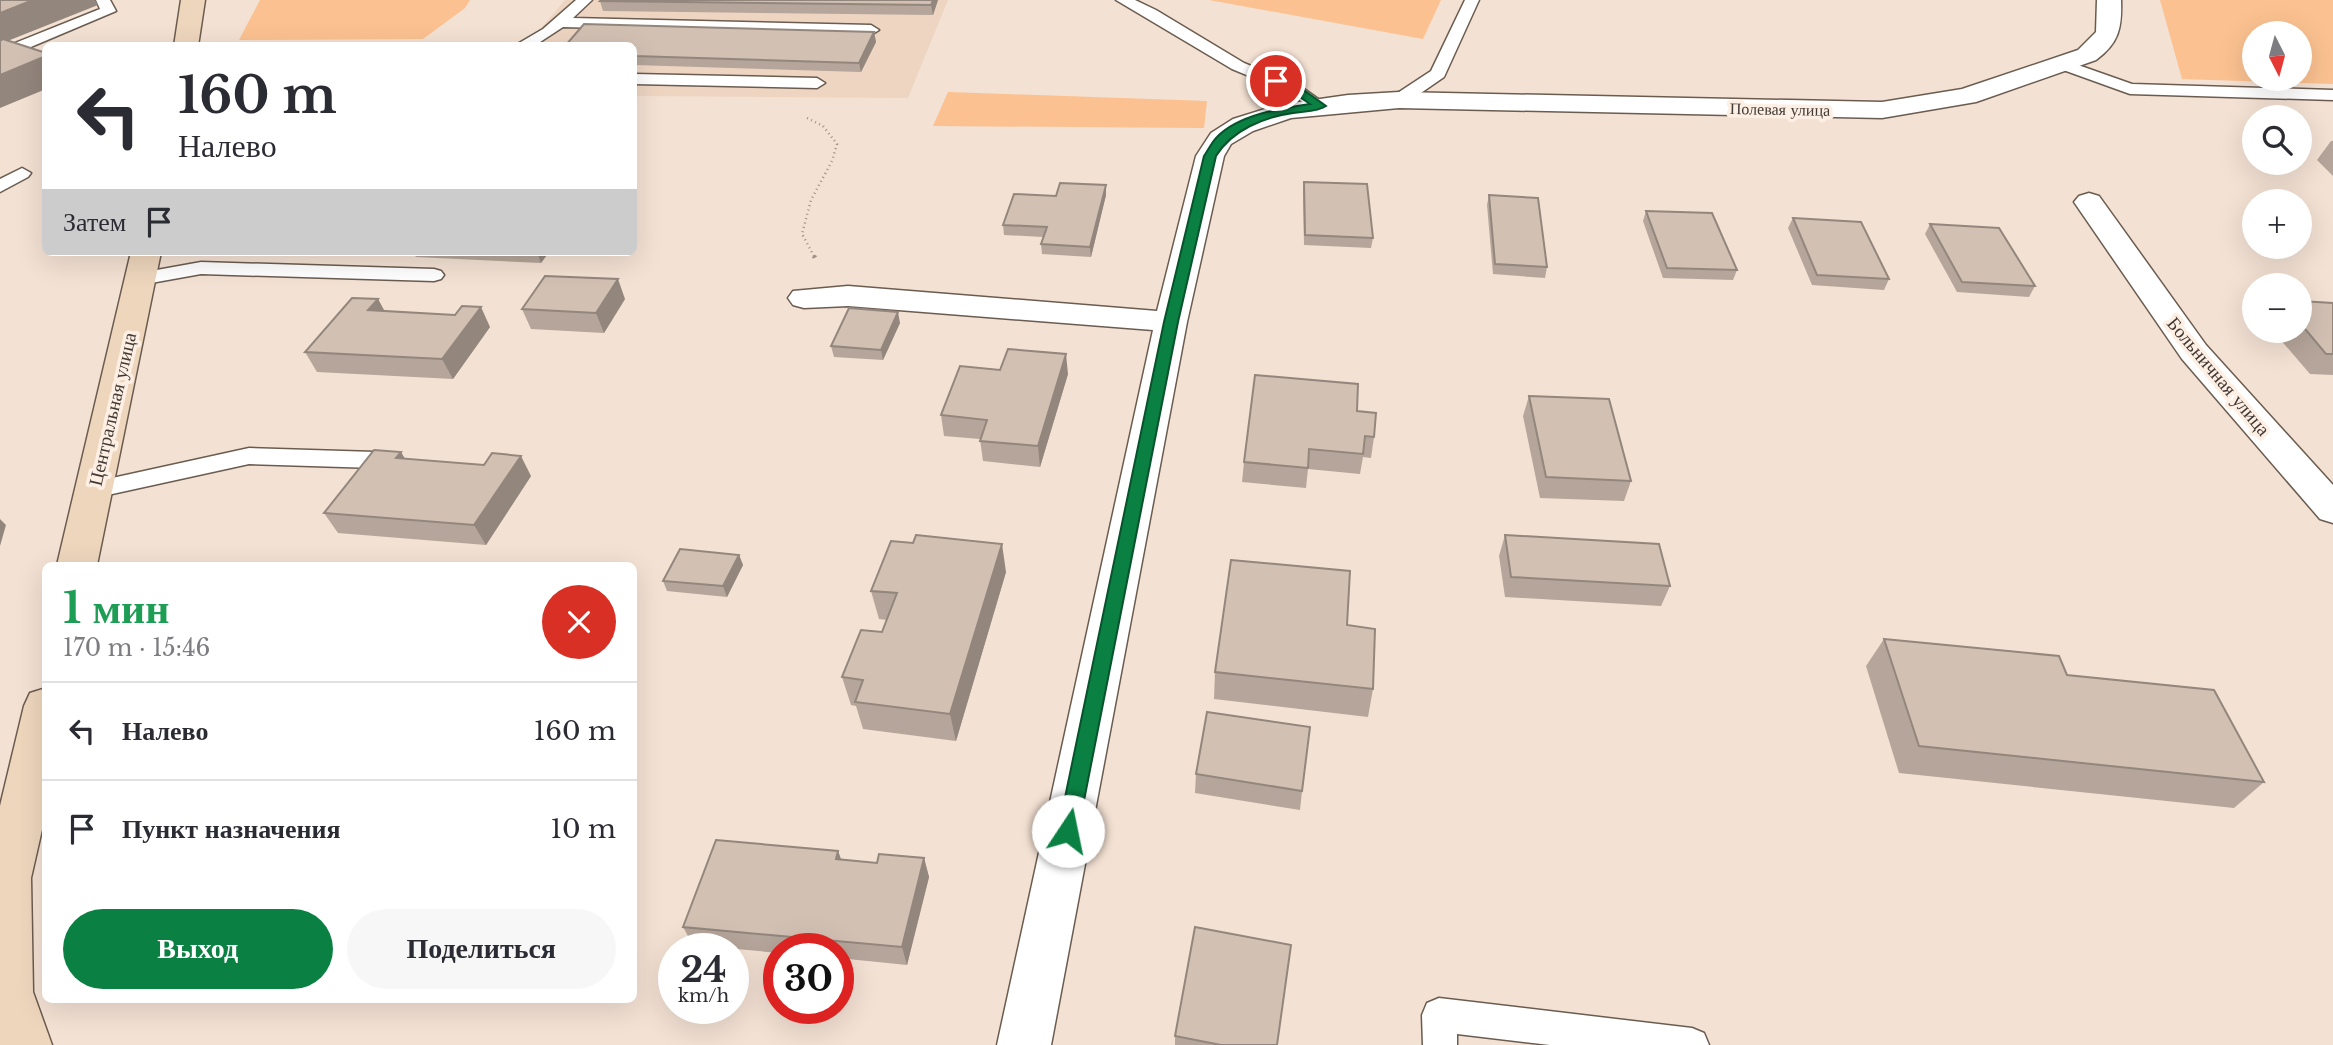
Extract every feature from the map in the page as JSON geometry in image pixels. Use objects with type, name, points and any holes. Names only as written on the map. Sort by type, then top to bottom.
[{"type":"street","points":[[187,42],[193,0]]},
{"type":"street","name":"Полевая улица","points":[[1024,1045],[1171,322],[1210,156],[1221,139],[1243,125],[1287,110],[1399,100],[1882,110],[1967,96],[2087,55],[2101,45],[2110,32],[2109,0]]},
{"type":"street","name":"Больничная улица","points":[[2089,202],[2194,352],[2333,509]]},
{"type":"street","name":"Центральная улица","points":[[78,562],[143,265]]},
{"type":"street","points":[[804,298],[848,296],[1171,322]]},
{"type":"street","points":[[25,1045],[7,992],[4,878],[42,722]]},
{"type":"lane","points":[[0,55],[107,11],[103,0]]},
{"type":"lane","points":[[529,42],[548,32],[585,0]]},
{"type":"lane","points":[[1123,0],[1152,13],[1238,66],[1294,89],[1320,106]]},
{"type":"lane","points":[[1399,100],[1438,74],[1472,0]]},
{"type":"lane","points":[[559,22],[871,30]]},
{"type":"lane","points":[[2061,64],[2130,89],[2333,96]]},
{"type":"lane","points":[[637,79],[817,83]]},
{"type":"lane","points":[[0,187],[22,173]]},
{"type":"lane","points":[[143,265],[434,275]]},
{"type":"lane","points":[[94,490],[248,456],[375,460]]},
{"type":"lane","points":[[1440,1045],[1439,1015],[1692,1045]]},
{"type":"path","points":[[755,82],[771,99],[823,126],[837,144],[832,162],[811,200],[802,234],[812,256],[848,296]]},
{"type":"shaded area","points":[[260,0],[470,0],[465,8],[423,39],[239,40]]},
{"type":"shaded area","points":[[565,0],[948,0],[908,98],[637,96],[637,42],[529,42]]},
{"type":"shaded area","points":[[1209,0],[1441,0],[1423,39]]},
{"type":"shaded area","points":[[2160,0],[2333,0],[2333,84],[2312,83],[2312,21],[2242,21],[2242,81],[2182,79]]},
{"type":"shaded area","points":[[948,92],[1207,101],[1204,128],[933,126]]},
{"type":"building","points":[[0,0],[33,0],[0,13]]},
{"type":"building","points":[[601,0],[933,0],[931,5]]},
{"type":"building","points":[[584,24],[874,32],[859,63],[637,56],[637,42],[568,42]]},
{"type":"building","points":[[3,39],[42,52],[42,58],[0,75],[0,41]]},
{"type":"building","points":[[1304,182],[1367,184],[1373,238],[1305,235]]},
{"type":"building","points":[[1060,183],[1106,185],[1090,247],[1041,244],[1047,227],[1003,225],[1014,194],[1056,196]]},
{"type":"building","points":[[1489,195],[1538,198],[1547,267],[1495,264]]},
{"type":"building","points":[[1646,211],[1712,213],[1737,270],[1667,268]]},
{"type":"building","points":[[1793,218],[1861,222],[1889,279],[1817,275]]},
{"type":"building","points":[[1930,224],[1999,228],[2035,286],[1962,282]]},
{"type":"building","points":[[545,276],[618,279],[596,313],[522,309]]},
{"type":"building","points":[[352,298],[378,299],[368,310],[455,315],[462,306],[481,307],[442,359],[305,352]]},
{"type":"building","points":[[2312,302],[2333,303],[2333,354],[2326,354],[2312,337]]},
{"type":"building","points":[[849,308],[898,312],[881,350],[831,346]]},
{"type":"building","points":[[1008,349],[1066,354],[1038,446],[980,441],[987,420],[941,415],[960,366],[1000,370]]},
{"type":"building","points":[[1255,375],[1358,384],[1357,411],[1376,413],[1374,437],[1365,436],[1363,454],[1309,449],[1308,468],[1244,462]]},
{"type":"building","points":[[1529,396],[1609,399],[1631,481],[1546,477]]},
{"type":"building","points":[[374,450],[401,452],[396,458],[484,465],[492,453],[521,456],[474,525],[324,513]]},
{"type":"building","points":[[916,535],[1002,544],[950,714],[855,702],[863,680],[842,677],[861,630],[882,632],[897,593],[871,591],[891,541],[913,543]]},
{"type":"building","points":[[1505,535],[1659,544],[1670,586],[1511,577]]},
{"type":"building","points":[[680,549],[739,555],[723,586],[663,581]]},
{"type":"building","points":[[1231,560],[1350,571],[1347,625],[1375,629],[1373,689],[1215,672]]},
{"type":"building","points":[[1884,639],[2059,656],[2067,675],[2214,690],[2264,782],[1919,746]]},
{"type":"building","points":[[1207,712],[1310,727],[1302,791],[1196,774]]},
{"type":"building","points":[[716,840],[838,851],[836,859],[877,863],[879,854],[924,858],[902,947],[854,943],[854,933],[763,934],[683,927]]},
{"type":"building","points":[[1195,927],[1291,945],[1277,1045],[1221,1045],[1175,1036]]},
{"type":"route","points":[[1068,831],[1171,322],[1210,156],[1221,139],[1243,125],[1287,110],[1320,106],[1276,81]]}]
